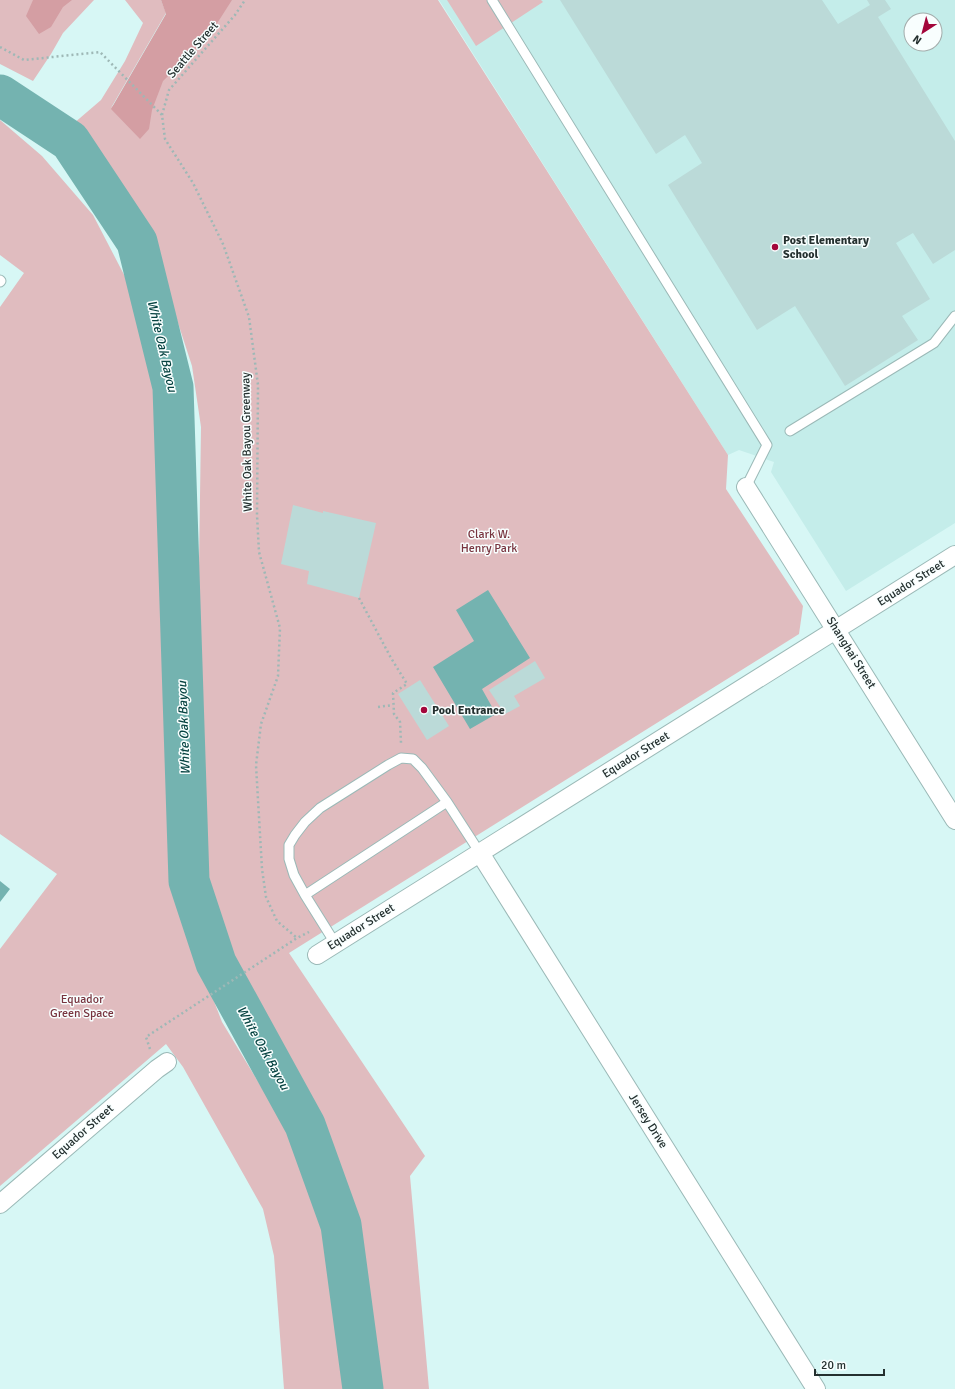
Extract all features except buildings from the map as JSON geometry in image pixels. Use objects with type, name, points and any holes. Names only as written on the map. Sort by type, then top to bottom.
[{"type":"street","name":"Shanghai Street","points":[[746,487],[955,820]]},
{"type":"street","name":"Equador Street","points":[[317,955],[955,555]]},
{"type":"street","name":"Jersey Drive","points":[[480,853],[816,1389]]},
{"type":"street","name":"Equador Street","points":[[0,1204],[162,1066]]},
{"type":"lane","points":[[492,0],[767,445],[746,487]]},
{"type":"lane","points":[[790,431],[934,343],[955,316]]},
{"type":"lane","points":[[335,943],[294,875],[289,859],[290,845],[295,835],[305,822],[320,808],[388,765],[401,758],[413,759],[422,768],[447,802],[480,853]]},
{"type":"lane","points":[[305,895],[447,802]]},
{"type":"path","name":"Seattle Street","points":[[162,115],[169,90],[235,15],[245,0]]},
{"type":"path","points":[[0,47],[24,60],[100,52],[162,115]]},
{"type":"path","name":"White Oak Bayou Greenway","points":[[162,115],[165,139],[192,183],[223,244],[249,317],[258,385],[257,515],[259,552],[280,628],[278,676],[261,724],[256,765],[262,869],[266,898],[277,921],[297,938]]},
{"type":"path","points":[[359,598],[391,658],[407,684],[393,693],[394,714],[400,722],[401,758]]},
{"type":"path","points":[[378,707],[394,705]]},
{"type":"path","points":[[162,1066],[146,1037],[297,938],[324,924]]},
{"type":"shaded area","points":[[33,0],[72,0],[63,7],[51,27],[39,34],[26,16]]},
{"type":"shaded area","points":[[161,0],[232,0],[209,36],[163,81],[152,110],[149,129],[140,139],[111,109],[166,14]]},
{"type":"shaded area","name":"Post Elementary School","points":[[439,0],[955,0],[955,523],[846,591],[771,472],[774,462],[739,450],[728,455]]},
{"type":"shaded area","points":[[488,590],[530,658],[482,689],[496,714],[470,729],[433,667],[474,641],[456,610]]},
{"type":"shaded area","points":[[0,881],[10,889],[0,902]]},
{"type":"green space","points":[[0,0],[94,0],[63,33],[33,81],[0,64]]},
{"type":"green space","name":"Clark W. Henry Park","points":[[125,0],[161,0],[166,13],[111,108],[210,0],[438,0],[728,455],[726,489],[803,606],[799,634],[289,953],[425,1156],[410,1176],[429,1389],[380,1389],[343,1182],[323,1124],[241,985],[221,943],[205,874],[196,775],[201,427],[192,366],[166,286],[143,230],[116,192],[66,130],[101,100],[125,61],[143,23]]},
{"type":"green space","points":[[447,0],[541,0],[543,2],[476,46]]},
{"type":"green space","name":"Equador Green Space","points":[[0,120],[42,156],[93,215],[133,292],[162,387],[172,470],[172,835],[178,908],[222,1022],[306,1161],[326,1231],[344,1389],[284,1389],[274,1256],[263,1209],[183,1067],[166,1044],[0,1186],[0,949],[57,874],[0,834],[0,307],[24,273],[0,255]]},
{"type":"waterway","name":"White Oak Bayou","points":[[0,95],[70,141],[137,242],[173,387],[189,881],[216,963],[305,1125],[341,1225],[363,1389]]},
{"type":"place","name":"Post Elementary School","points":[[775,247]]},
{"type":"place","name":"Pool Entrance","points":[[424,710]]}]
